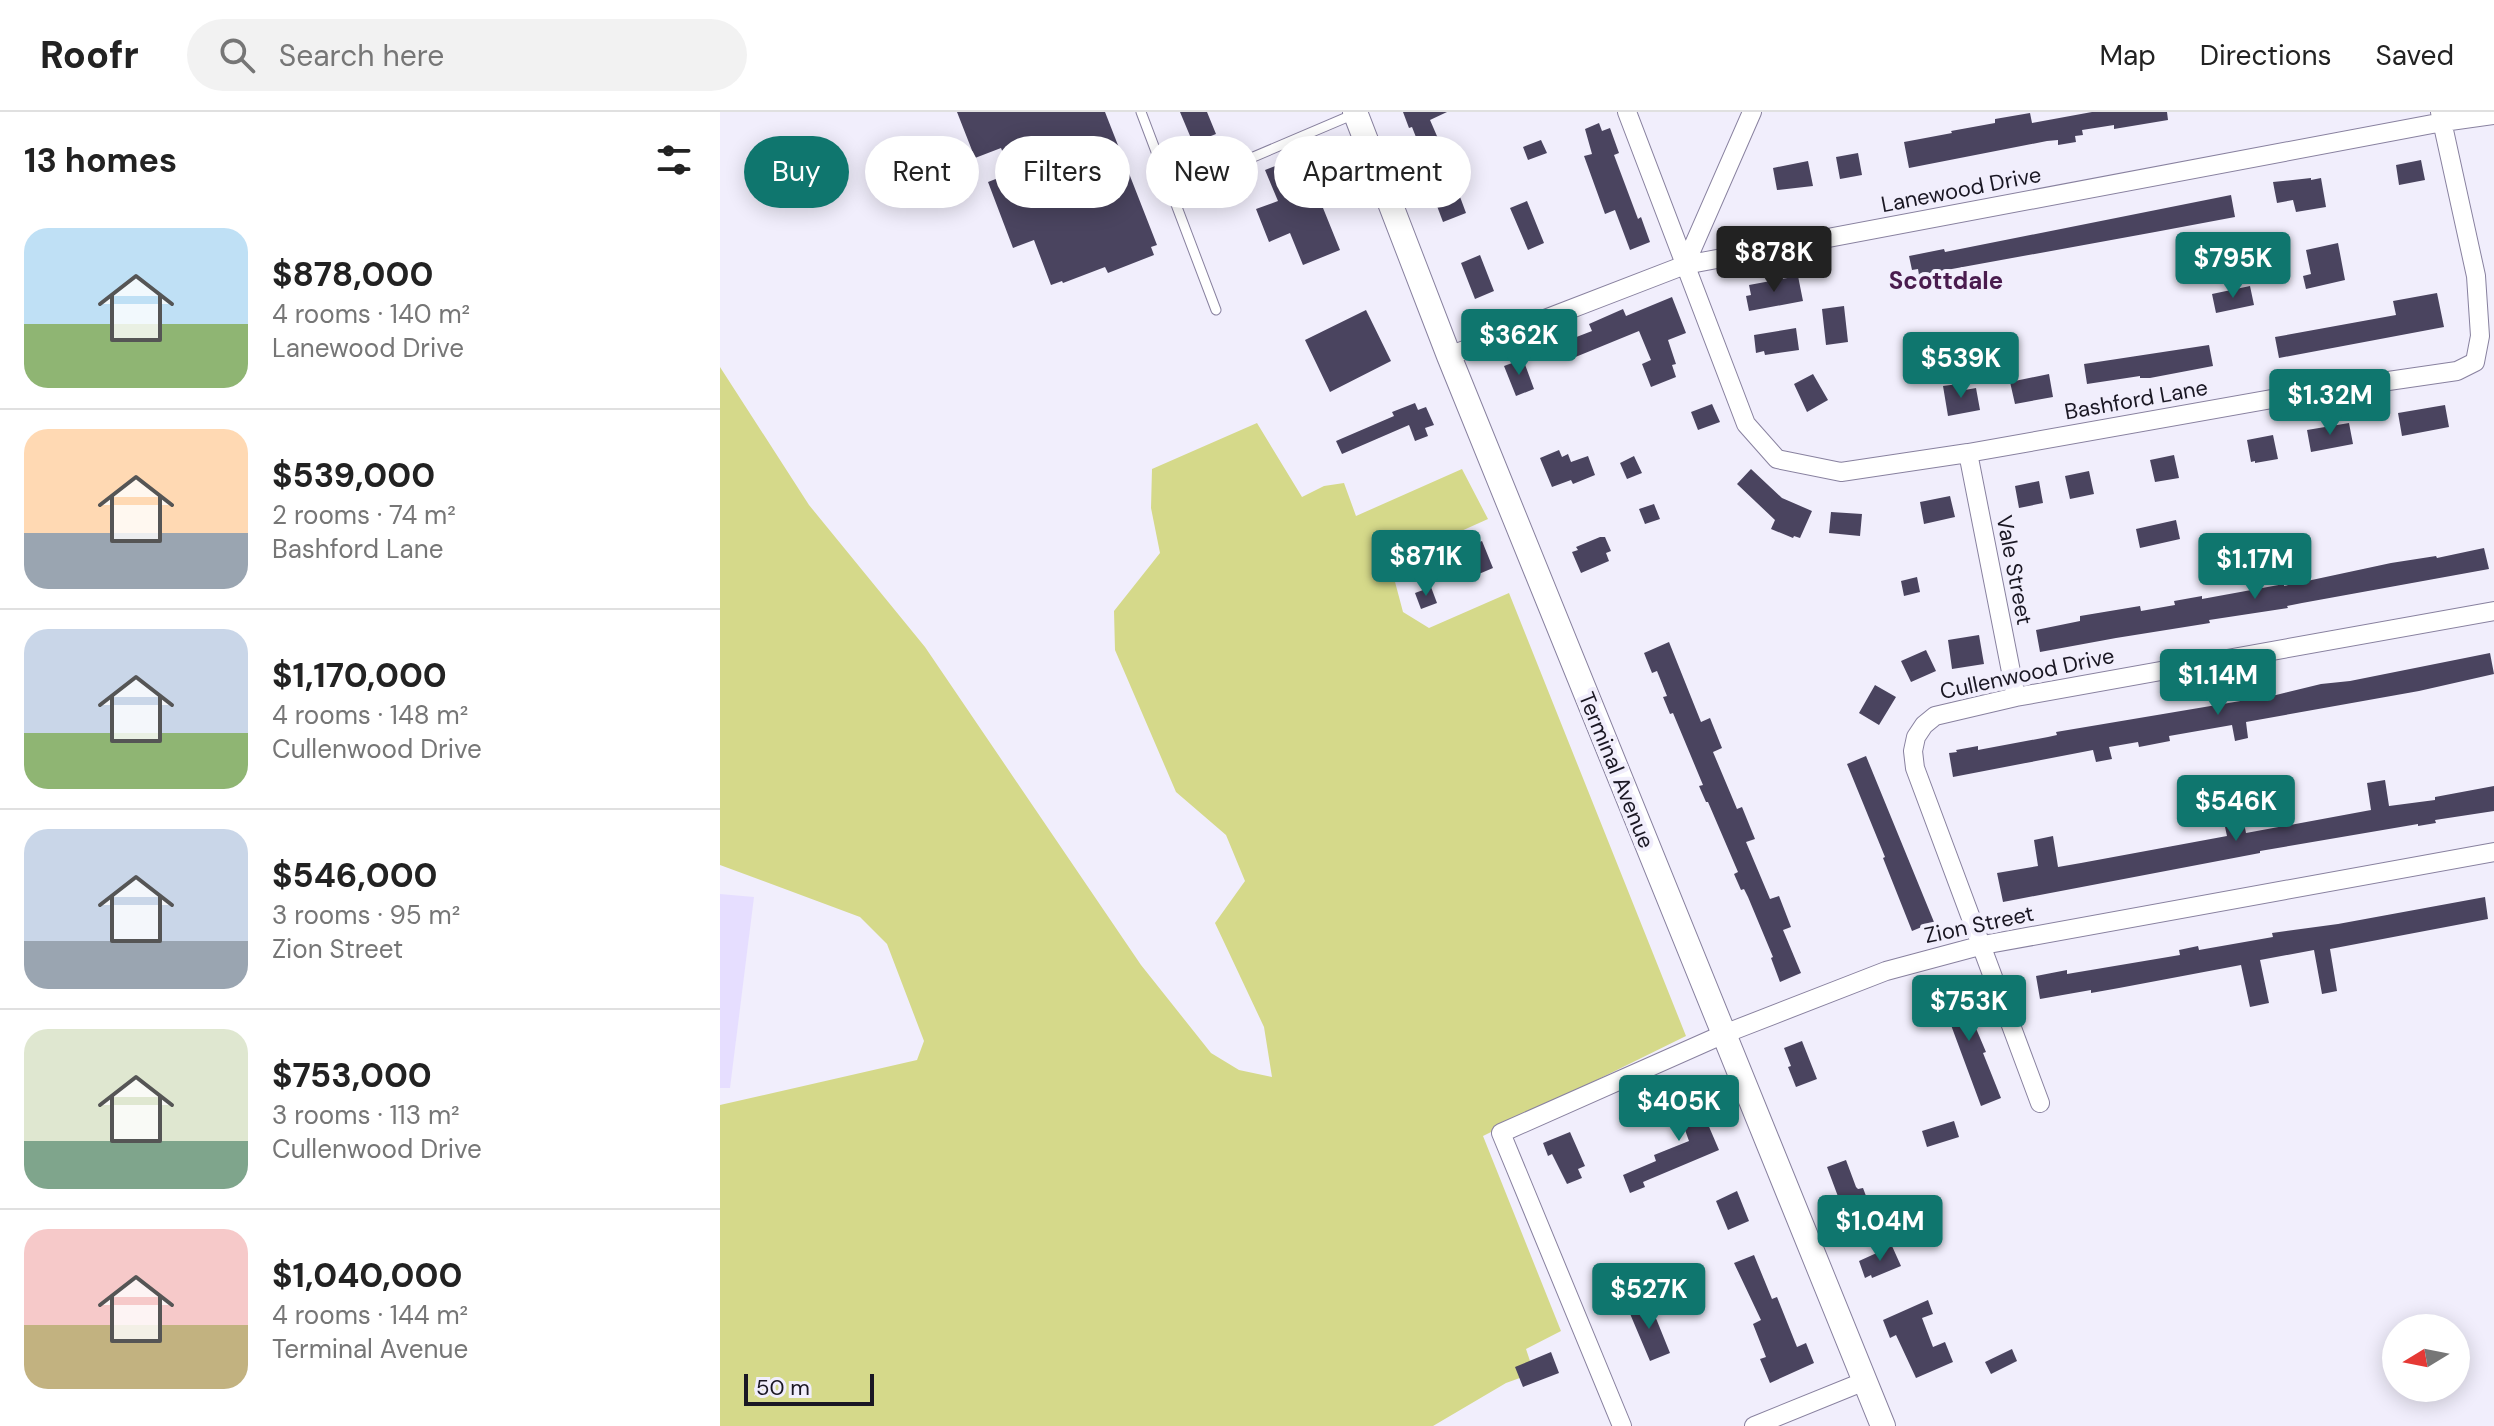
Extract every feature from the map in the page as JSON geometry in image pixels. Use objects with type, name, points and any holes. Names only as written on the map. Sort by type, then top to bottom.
[{"type":"street","points":[[1627,112],[1685,265]]},
{"type":"street","points":[[1685,265],[1752,112]]},
{"type":"street","name":"Terminal Avenue","points":[[1355,113],[1449,356],[1883,1426]]},
{"type":"street","name":"Lanewood Drive","points":[[1449,356],[1685,265],[2441,117],[2494,115]]},
{"type":"street","name":"Bashford Lane","points":[[1685,265],[1746,424],[1777,459],[1841,472],[1968,453],[2306,393],[2457,371],[2475,362],[2480,336],[2476,276],[2441,117]]},
{"type":"street","name":"Vale Street","points":[[1968,453],[2016,697]]},
{"type":"street","name":"Cullenwood Drive","points":[[2040,1103],[1915,768],[1913,751],[1916,737],[1924,725],[1935,716],[2016,697],[2494,611]]},
{"type":"street","name":"Zion Street","points":[[1622,1426],[1501,1133],[1724,1034],[1886,971],[1983,945],[2494,852]]},
{"type":"street","points":[[1754,1426],[1865,1381]]},
{"type":"lane","points":[[1141,112],[1150,136]]},
{"type":"lane","points":[[1258,155],[1355,113]]},
{"type":"lane","points":[[1177,208],[1216,310]]},
{"type":"shaded area","points":[[720,894],[754,897],[730,1088],[720,1088]]},
{"type":"green space","points":[[720,367],[809,505],[925,647],[1141,965],[1211,1053],[1239,1070],[1272,1077],[1264,1027],[1215,923],[1245,881],[1226,835],[1176,792],[1115,650],[1114,611],[1160,553],[1151,508],[1152,469],[1257,423],[1302,497],[1324,486],[1344,483],[1356,516],[1462,469],[1488,519],[1390,563],[1403,612],[1429,628],[1509,593],[1686,1036],[1483,1136],[1561,1331],[1526,1349],[1534,1373],[1506,1383],[1433,1426],[720,1426],[720,1105],[917,1060],[924,1041],[887,944],[860,917],[720,865]]},
{"type":"building","points":[[957,112],[1105,112],[1114,136],[995,136],[995,150],[979,156],[979,136],[966,136]]},
{"type":"building","points":[[1180,112],[1207,112],[1216,134],[1190,136]]},
{"type":"building","points":[[1403,112],[1447,112],[1430,120],[1437,136],[1416,136],[1412,127],[1409,128]]},
{"type":"building","points":[[2092,112],[2167,112],[2168,120],[2114,129],[2114,125],[2082,130],[2083,135],[2075,136],[2076,142],[2058,145],[2058,140],[2047,141],[1909,168],[1904,142],[2030,113],[2032,123]]},
{"type":"building","points":[[1599,123],[1602,131],[1610,128],[1619,153],[1614,155],[1650,242],[1630,250],[1615,210],[1605,214],[1584,156],[1592,154],[1585,129]]},
{"type":"building","points":[[1541,140],[1547,153],[1528,160],[1523,147]]},
{"type":"building","points":[[1858,153],[1862,175],[1840,179],[1836,157]]},
{"type":"building","points":[[2421,160],[2425,180],[2399,185],[2396,165]]},
{"type":"building","points":[[1808,161],[1813,186],[1777,190],[1773,168]]},
{"type":"building","points":[[1274,167],[1274,191],[1265,170]]},
{"type":"building","points":[[1130,176],[1157,245],[1151,247],[1154,255],[1108,273],[1105,267],[1051,285],[1034,240],[1013,248],[998,208],[1130,208]]},
{"type":"building","points":[[2321,178],[2326,207],[2296,212],[2293,200],[2277,203],[2273,182]]},
{"type":"building","points":[[995,179],[995,200],[988,182]]},
{"type":"building","points":[[2231,195],[2235,217],[1919,275],[1918,269],[1912,270],[1909,256],[1944,249],[1945,252]]},
{"type":"building","points":[[1527,201],[1544,243],[1528,250],[1510,208]]},
{"type":"building","points":[[1274,202],[1274,208],[1323,208],[1340,250],[1303,265],[1290,233],[1269,242],[1256,209]]},
{"type":"building","points":[[1438,208],[1464,208],[1466,213],[1443,222]]},
{"type":"building","points":[[2338,243],[2345,280],[2306,289],[2303,276],[2311,274],[2306,250]]},
{"type":"building","points":[[1480,255],[1494,291],[1475,299],[1461,263]]},
{"type":"building","points":[[1798,276],[1803,301],[1749,311],[1746,296],[1751,295],[1749,285]]},
{"type":"building","points":[[2250,286],[2254,305],[2216,313],[2212,294]]},
{"type":"building","points":[[2437,293],[2444,327],[2279,358],[2275,337],[2396,315],[2393,301]]},
{"type":"building","points":[[1672,297],[1686,333],[1668,340],[1676,364],[1672,365],[1676,377],[1651,387],[1642,364],[1651,360],[1639,331],[1573,358],[1566,341],[1592,331],[1589,324],[1623,309],[1626,316]]},
{"type":"building","points":[[1844,306],[1848,342],[1826,345],[1822,309]]},
{"type":"building","points":[[1366,310],[1391,361],[1330,392],[1305,340]]},
{"type":"building","points":[[1796,328],[1799,350],[1765,355],[1764,351],[1756,353],[1754,335]]},
{"type":"building","points":[[2209,345],[2213,366],[2150,378],[2140,376],[2087,384],[2084,364]]},
{"type":"building","points":[[1523,359],[1534,389],[1516,396],[1504,366]]},
{"type":"building","points":[[1813,374],[1828,400],[1807,412],[1794,384]]},
{"type":"building","points":[[2049,374],[2053,397],[2015,404],[2010,382]]},
{"type":"building","points":[[1958,384],[1959,391],[1976,388],[1980,410],[1948,416],[1943,386]]},
{"type":"building","points":[[1415,403],[1418,410],[1426,407],[1434,425],[1425,428],[1428,436],[1415,441],[1409,425],[1342,454],[1336,441],[1394,416],[1392,412]]},
{"type":"building","points":[[1712,404],[1720,422],[1698,430],[1691,412]]},
{"type":"building","points":[[2445,405],[2449,427],[2402,436],[2398,413]]},
{"type":"building","points":[[2349,423],[2353,444],[2311,452],[2307,430]]},
{"type":"building","points":[[2273,435],[2278,459],[2251,462],[2247,440]]},
{"type":"building","points":[[1559,450],[1562,457],[1568,454],[1571,462],[1588,456],[1595,475],[1573,484],[1571,480],[1552,487],[1540,458]]},
{"type":"building","points":[[2174,455],[2179,478],[2155,482],[2150,460]]},
{"type":"building","points":[[1634,456],[1642,473],[1627,479],[1620,463]]},
{"type":"building","points":[[1751,469],[1782,498],[1812,511],[1800,538],[1771,529],[1775,520],[1737,484]]},
{"type":"building","points":[[2089,471],[2094,494],[2070,499],[2065,476]]},
{"type":"building","points":[[2039,481],[2043,503],[2019,508],[2015,486]]},
{"type":"building","points":[[1950,496],[1955,517],[1924,524],[1920,502]]},
{"type":"building","points":[[1654,504],[1660,519],[1645,524],[1639,509]]},
{"type":"building","points":[[1831,512],[1862,514],[1860,536],[1829,533]]},
{"type":"building","points":[[2176,520],[2180,539],[2140,548],[2136,529]]},
{"type":"building","points":[[1605,537],[1611,551],[1606,553],[1609,561],[1581,573],[1572,552],[1578,550],[1576,547]]},
{"type":"building","points":[[1482,541],[1493,568],[1467,579],[1461,563],[1466,561],[1462,550]]},
{"type":"building","points":[[2484,548],[2489,569],[2040,652],[2036,630],[2080,621],[2080,616],[2140,606],[2141,611],[2175,605],[2174,601],[2284,586],[2391,563]]},
{"type":"building","points":[[1917,577],[1920,592],[1904,596],[1901,581]]},
{"type":"building","points":[[1431,587],[1437,603],[1421,609],[1415,593]]},
{"type":"building","points":[[1979,635],[1984,664],[1952,669],[1948,640]]},
{"type":"building","points":[[1669,642],[1701,722],[1710,718],[1722,748],[1713,752],[1737,809],[1742,807],[1755,839],[1746,842],[1770,899],[1779,896],[1791,927],[1783,930],[1801,973],[1780,982],[1748,897],[1734,874],[1738,872],[1699,786],[1703,785],[1673,713],[1670,714],[1663,697],[1667,696],[1657,671],[1652,673],[1644,653]]},
{"type":"building","points":[[1926,650],[1936,671],[1911,682],[1901,661]]},
{"type":"building","points":[[2490,653],[2494,674],[2419,691],[2246,722],[2248,738],[2235,741],[2232,725],[2169,736],[2170,741],[2139,747],[2138,742],[2109,747],[2112,759],[2096,762],[2093,750],[1953,777],[1949,753],[1956,750],[1978,746],[1978,750],[2057,735],[2056,732],[2276,695]]},
{"type":"building","points":[[1875,685],[1896,697],[1879,725],[1859,713]]},
{"type":"building","points":[[1866,756],[1934,922],[1912,931],[1847,764]]},
{"type":"building","points":[[2385,780],[2389,806],[2435,800],[2435,797],[2494,786],[2494,811],[2260,851],[2003,902],[1997,873],[2038,866],[2034,840],[2053,836],[2058,867],[2227,836],[2225,827],[2244,823],[2246,833],[2371,810],[2367,783]]},
{"type":"building","points":[[2485,897],[2488,919],[2330,949],[2337,991],[2322,994],[2314,950],[2260,960],[2269,1003],[2250,1007],[2241,965],[2091,993],[2091,990],[2040,999],[2036,976],[2067,970],[2067,974],[2180,955],[2179,950],[2198,946],[2199,950],[2273,937],[2272,933]]},
{"type":"building","points":[[1956,981],[1986,1052],[1983,1053],[2001,1098],[1981,1106],[1935,990]]},
{"type":"building","points":[[1802,1041],[1817,1079],[1796,1087],[1784,1048]]},
{"type":"building","points":[[1692,1087],[1719,1150],[1643,1182],[1645,1187],[1630,1193],[1623,1175],[1656,1161],[1654,1155],[1689,1141],[1672,1094]]},
{"type":"building","points":[[1954,1121],[1959,1137],[1927,1147],[1922,1131]]},
{"type":"building","points":[[1570,1132],[1585,1166],[1578,1169],[1582,1178],[1567,1184],[1543,1143]]},
{"type":"building","points":[[1846,1160],[1856,1187],[1863,1188],[1874,1217],[1849,1226],[1827,1167]]},
{"type":"building","points":[[1737,1191],[1749,1221],[1728,1230],[1716,1201]]},
{"type":"building","points":[[1892,1246],[1901,1266],[1865,1278],[1859,1261]]},
{"type":"building","points":[[1754,1255],[1772,1299],[1777,1297],[1797,1347],[1806,1343],[1814,1363],[1770,1383],[1760,1359],[1766,1357],[1753,1324],[1761,1320],[1734,1263]]},
{"type":"building","points":[[1928,1300],[1933,1314],[1922,1318],[1933,1347],[1945,1342],[1953,1362],[1916,1378],[1896,1335],[1890,1338],[1883,1320]]},
{"type":"building","points":[[1649,1301],[1670,1353],[1650,1361],[1628,1309]]},
{"type":"building","points":[[2012,1349],[2017,1361],[1991,1374],[1985,1362]]},
{"type":"building","points":[[1551,1352],[1559,1373],[1523,1387],[1515,1367]]},
{"type":"district","name":"Scottdale","points":[[1946,281]]}]
